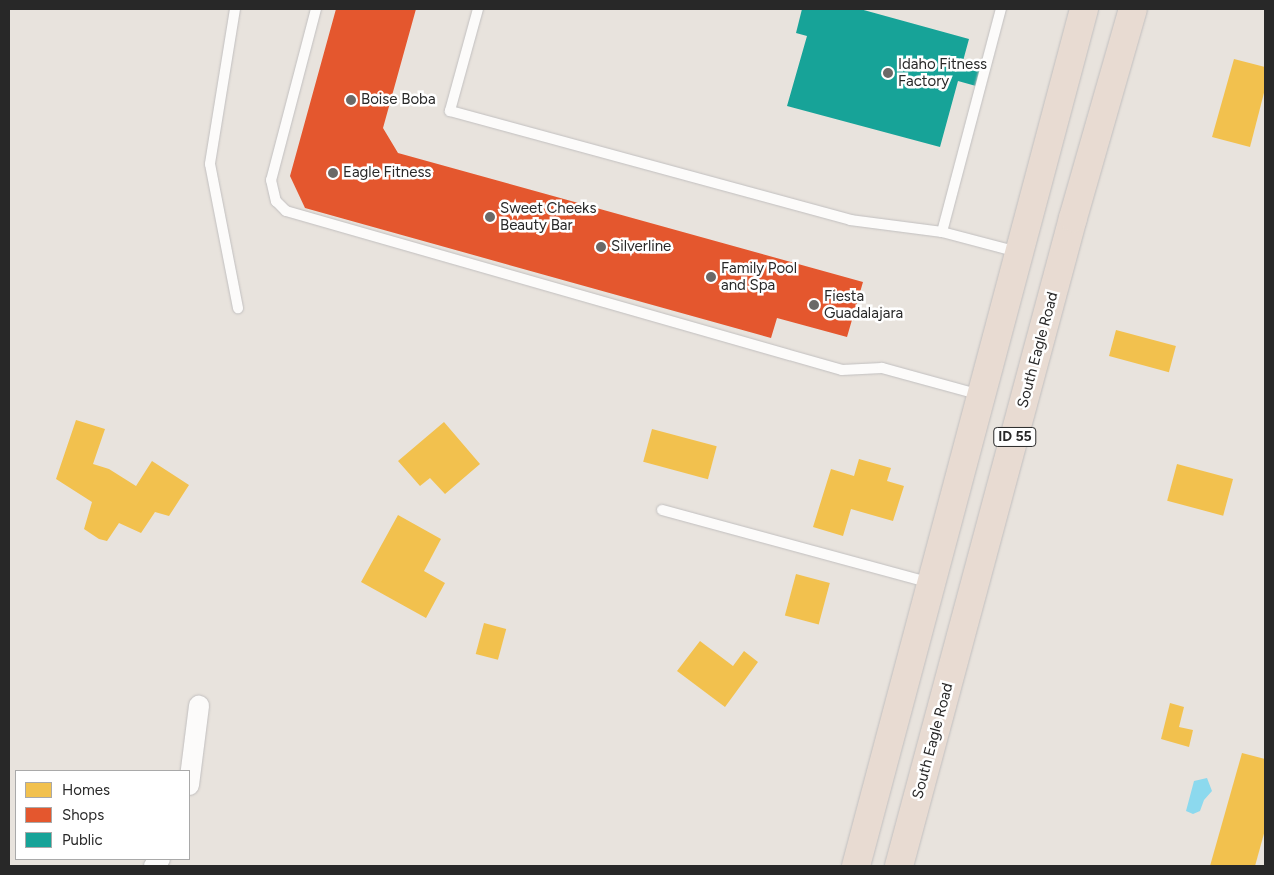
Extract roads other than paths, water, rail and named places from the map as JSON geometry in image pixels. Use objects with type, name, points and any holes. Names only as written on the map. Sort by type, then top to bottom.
[{"type":"highway","name":"ID 55","points":[[856,866],[1084,9]]},
{"type":"highway","name":"South Eagle Road","points":[[899,866],[1073,218],[1133,9]]},
{"type":"street","points":[[190,777],[199,706]]},
{"type":"lane","points":[[235,9],[210,164],[238,308]]},
{"type":"lane","points":[[316,9],[271,180],[276,201],[286,211],[842,370],[882,368],[982,396]]},
{"type":"lane","points":[[478,9],[450,111],[850,220],[942,232],[1020,252]]},
{"type":"lane","points":[[942,232],[1001,9]]},
{"type":"lane","points":[[662,510],[931,584]]},
{"type":"water","points":[[1207,778],[1212,791],[1204,800],[1200,811],[1193,814],[1186,811],[1194,781]]},
{"type":"place","name":"Idaho Fitness Factory","points":[[888,73]]},
{"type":"place","name":"Boise Boba","points":[[351,100]]},
{"type":"place","name":"Eagle Fitness","points":[[333,173]]},
{"type":"place","name":"Sweet Cheeks Beauty Bar","points":[[490,217]]},
{"type":"place","name":"Silverline","points":[[601,247]]},
{"type":"place","name":"Family Pool and Spa","points":[[711,277]]},
{"type":"place","name":"Fiesta Guadalajara","points":[[814,305]]}]
